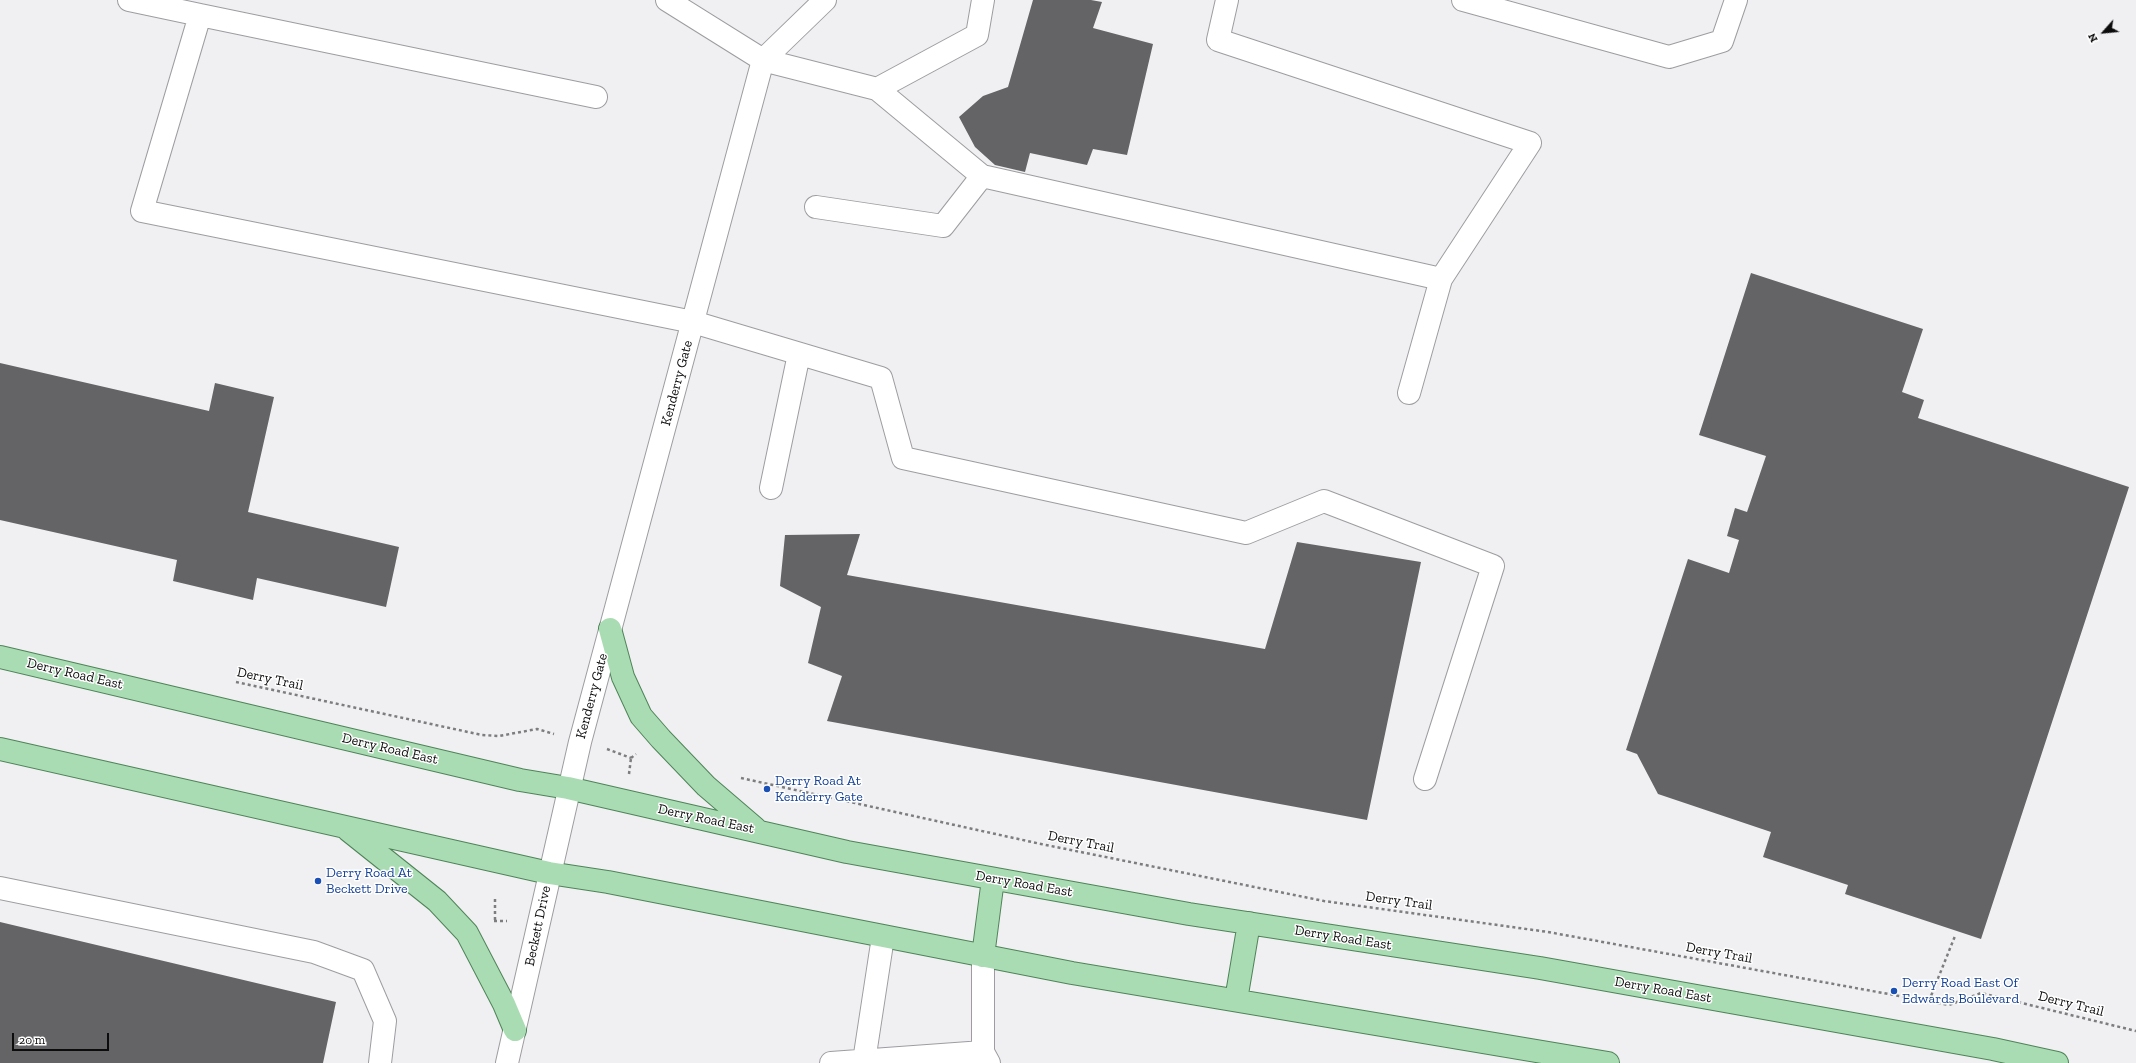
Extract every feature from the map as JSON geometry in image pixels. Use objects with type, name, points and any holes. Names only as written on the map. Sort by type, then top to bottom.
[{"type":"main road","points":[[610,629],[623,677],[641,716],[706,786],[758,830]]},
{"type":"main road","name":"Derry Road East","points":[[0,657],[512,778],[568,788],[758,830],[847,852],[1249,923],[1540,968],[1993,1049],[2057,1063]]},
{"type":"main road","points":[[0,750],[549,873],[608,882],[1072,973],[1608,1063]]},
{"type":"main road","points":[[344,827],[437,901],[467,933],[504,1004],[515,1030]]},
{"type":"main road","points":[[983,956],[993,879]]},
{"type":"main road","points":[[1236,1000],[1249,923]]},
{"type":"street","points":[[129,0],[596,97]]},
{"type":"street","points":[[667,0],[763,60],[877,89],[982,176],[1441,279]]},
{"type":"street","points":[[763,60],[824,0]]},
{"type":"street","points":[[877,89],[977,34],[983,0]]},
{"type":"street","points":[[1227,0],[1218,40],[1530,142],[1441,279],[1409,393]]},
{"type":"street","points":[[1463,0],[1669,57],[1722,42],[1736,0]]},
{"type":"street","points":[[200,15],[142,211],[693,322],[881,378],[903,458],[1246,533],[1324,501],[1494,566],[1425,779]]},
{"type":"street","name":"Kenderry Gate","points":[[568,788],[763,60]]},
{"type":"street","points":[[816,207],[943,226],[982,176]]},
{"type":"street","points":[[771,488],[799,354]]},
{"type":"street","name":"Beckett Drive","points":[[508,1063],[568,788]]},
{"type":"street","points":[[0,888],[314,952],[363,970],[385,1021],[380,1063]]},
{"type":"street","points":[[864,1061],[883,937]]},
{"type":"street","points":[[831,1063],[986,1058],[983,956]]},
{"type":"path","name":"Derry Trail","points":[[235,681],[482,735],[499,736],[537,730]]},
{"type":"path","points":[[618,752],[631,758],[629,774]]},
{"type":"path","name":"Derry Trail","points":[[735,776],[1041,844],[1324,901],[1548,932],[1948,1005],[1980,993],[2136,1031]]},
{"type":"path","points":[[495,920],[496,898]]},
{"type":"path","points":[[490,921],[507,921]]},
{"type":"path","points":[[1929,1001],[1955,936]]},
{"type":"building","points":[[1033,0],[1091,0],[1102,2],[1093,28],[1153,44],[1127,155],[1093,149],[1087,165],[1030,153],[1025,172],[995,165],[975,147],[959,117],[983,96],[1008,87]]},
{"type":"building","points":[[1751,273],[1923,329],[1902,392],[1924,400],[1918,418],[2129,487],[1981,939],[1845,894],[1848,885],[1763,857],[1771,832],[1658,794],[1637,754],[1626,750],[1688,559],[1729,573],[1739,540],[1727,536],[1735,508],[1747,512],[1766,456],[1699,435]]},
{"type":"building","points":[[0,363],[209,411],[215,383],[274,397],[248,512],[399,547],[386,607],[257,578],[253,600],[173,581],[177,560],[0,520]]},
{"type":"building","points":[[860,534],[847,575],[1265,649],[1297,542],[1421,562],[1367,820],[827,721],[842,676],[808,663],[821,607],[780,586],[785,535]]},
{"type":"building","points":[[0,922],[336,1002],[323,1063],[0,1063]]},
{"type":"place","name":"Derry Road At Kenderry Gate","points":[[767,789]]},
{"type":"place","name":"Derry Road At Beckett Drive","points":[[318,881]]},
{"type":"place","name":"Derry Road East Of Edwards Boulevard","points":[[1894,991]]}]
